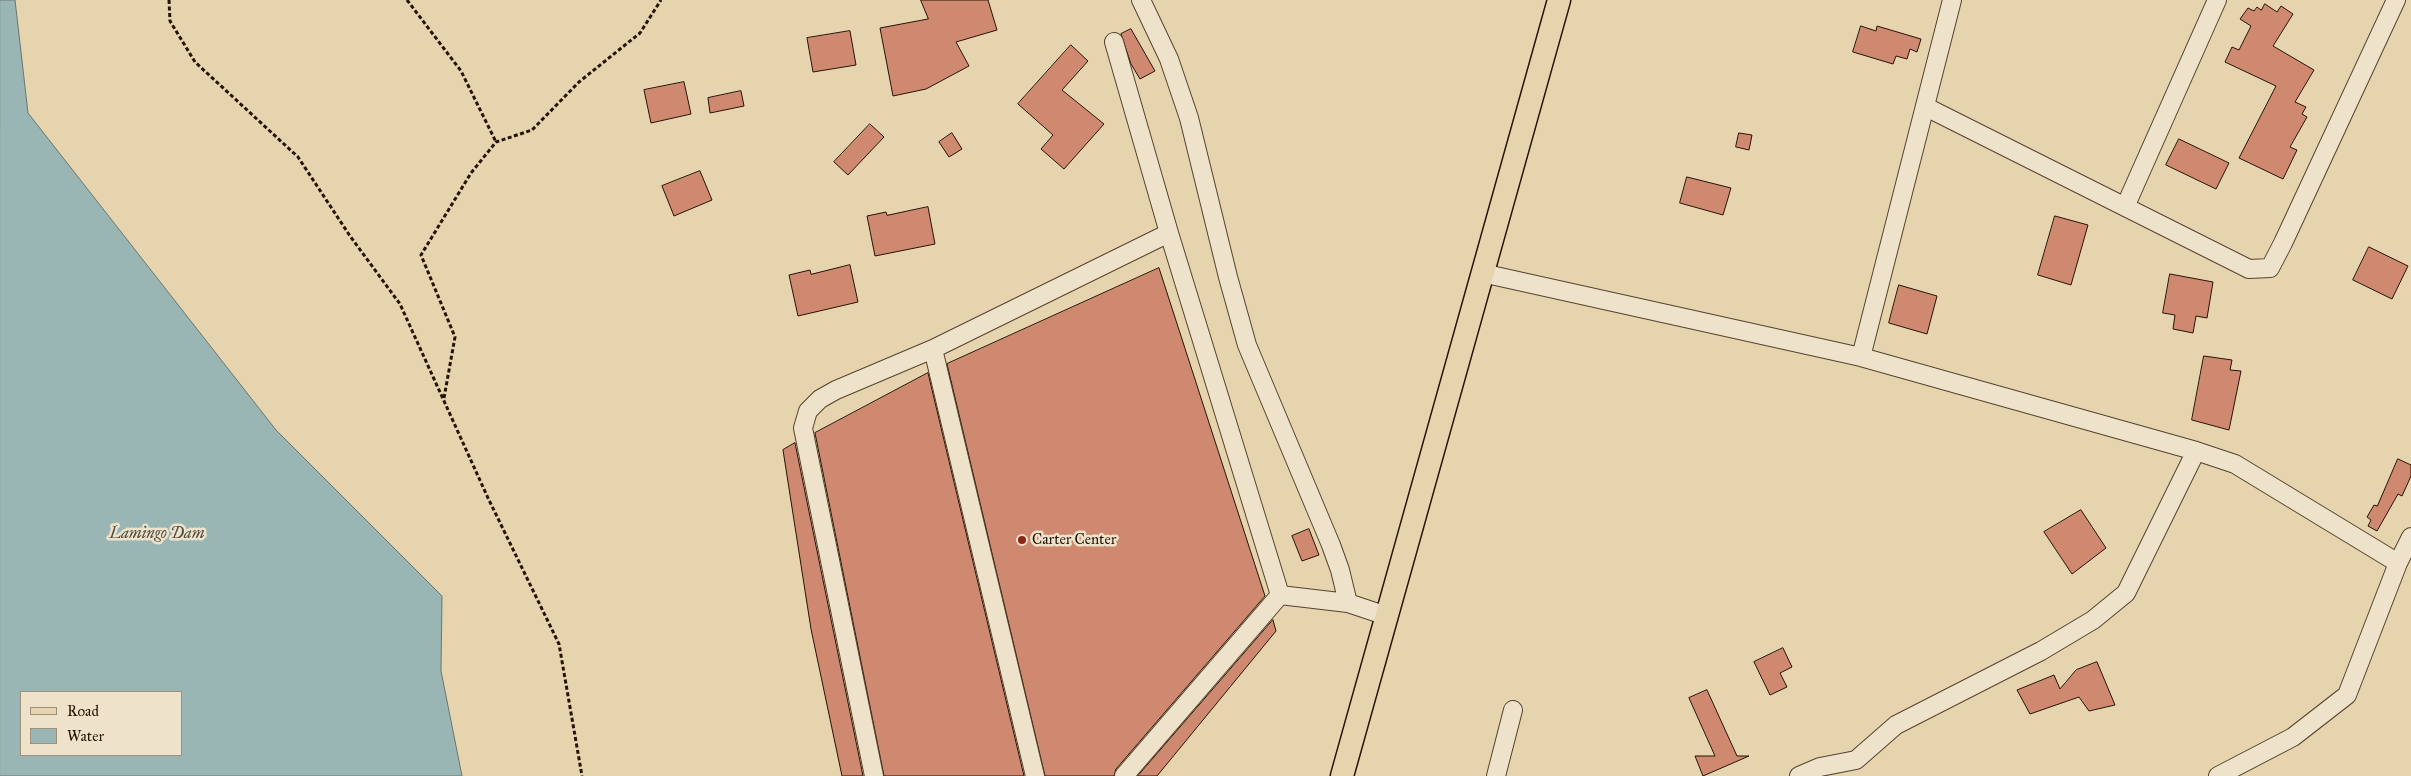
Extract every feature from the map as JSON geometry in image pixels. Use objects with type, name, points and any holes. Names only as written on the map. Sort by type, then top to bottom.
[{"type":"main road","points":[[1342,776],[1559,0]]},
{"type":"street","points":[[1141,0],[1169,59],[1189,118],[1228,277],[1247,345],[1331,546],[1348,603]]},
{"type":"street","points":[[1861,357],[1952,0]]},
{"type":"street","points":[[2125,207],[2217,0]]},
{"type":"street","points":[[1926,107],[2249,269],[2270,268],[2288,234],[2396,0]]},
{"type":"street","points":[[1114,42],[1169,232],[1280,595]]},
{"type":"street","points":[[874,776],[803,428],[808,411],[820,399],[836,390],[933,349],[1169,232]]},
{"type":"street","points":[[1482,273],[1861,357],[2196,451],[2235,464],[2398,562]]},
{"type":"street","points":[[933,349],[1035,776]]},
{"type":"street","points":[[1799,776],[1822,772],[1856,760],[1896,725],[2041,651],[2093,620],[2126,593],[2196,451]]},
{"type":"street","points":[[2218,776],[2293,737],[2347,695],[2398,562],[2411,537]]},
{"type":"street","points":[[1280,595],[1348,603],[1387,616]]},
{"type":"street","points":[[1124,776],[1280,595]]},
{"type":"street","points":[[1496,776],[1513,710]]},
{"type":"path","points":[[169,0],[170,20],[195,62],[298,157],[350,236],[400,304],[488,498],[559,644],[582,776]]},
{"type":"path","points":[[407,0],[461,71],[496,142]]},
{"type":"path","points":[[443,399],[455,337],[421,255],[471,173],[496,142],[532,130],[579,82],[640,33],[661,0]]},
{"type":"water","name":"Lamingo Dam","points":[[0,0],[15,0],[28,113],[276,430],[442,596],[441,671],[462,776],[0,776]]},
{"type":"building","points":[[921,0],[988,0],[997,30],[956,42],[969,66],[926,89],[893,96],[880,28],[928,19]]},
{"type":"building","points":[[2265,4],[2277,12],[2281,6],[2293,14],[2273,46],[2314,70],[2295,102],[2306,107],[2302,114],[2307,117],[2290,147],[2297,150],[2283,179],[2239,158],[2276,86],[2225,62],[2232,47],[2239,50],[2251,26],[2240,19],[2248,8],[2254,11],[2257,7],[2261,10]]},
{"type":"building","points":[[1861,26],[1876,31],[1877,26],[1921,39],[1917,52],[1910,49],[1907,59],[1896,56],[1893,64],[1853,52]]},
{"type":"building","points":[[1131,29],[1155,71],[1140,79],[1131,64],[1121,34]]},
{"type":"building","points":[[850,31],[856,65],[813,72],[807,38]]},
{"type":"building","points":[[1071,45],[1088,61],[1062,90],[1104,124],[1064,169],[1041,149],[1053,135],[1018,104]]},
{"type":"building","points":[[684,82],[691,114],[651,123],[644,90]]},
{"type":"building","points":[[741,91],[744,106],[710,113],[708,98]]},
{"type":"building","points":[[870,124],[884,137],[848,175],[834,162]]},
{"type":"building","points":[[952,133],[962,149],[949,157],[939,142]]},
{"type":"building","points":[[1739,133],[1752,135],[1749,150],[1736,147]]},
{"type":"building","points":[[2179,139],[2229,163],[2216,189],[2166,165]]},
{"type":"building","points":[[700,171],[712,200],[674,216],[662,186]]},
{"type":"building","points":[[1687,177],[1731,188],[1723,215],[1680,203]]},
{"type":"building","points":[[928,207],[935,244],[875,256],[867,216],[886,212],[887,215]]},
{"type":"building","points":[[2055,216],[2088,225],[2071,285],[2038,275]]},
{"type":"building","points":[[2369,247],[2408,266],[2392,299],[2353,280]]},
{"type":"building","points":[[850,265],[858,302],[798,316],[789,275],[810,270],[811,274]]},
{"type":"building","points":[[1159,268],[1265,596],[1116,769],[1114,776],[1045,776],[947,364]]},
{"type":"building","points":[[2170,274],[2213,282],[2207,318],[2196,316],[2193,333],[2173,329],[2175,315],[2163,313]]},
{"type":"building","points":[[1899,285],[1937,296],[1927,334],[1889,323]]},
{"type":"building","points":[[2204,356],[2232,360],[2230,370],[2241,371],[2229,430],[2192,420]]},
{"type":"building","points":[[928,373],[1024,776],[884,776],[815,433]]},
{"type":"building","points":[[795,443],[863,776],[842,776],[811,629],[783,450]]},
{"type":"building","points":[[2398,459],[2411,465],[2411,476],[2402,496],[2398,494],[2377,531],[2368,526],[2371,520],[2367,517],[2374,505],[2377,506]]},
{"type":"building","points":[[2081,510],[2106,548],[2072,574],[2044,532]]},
{"type":"building","points":[[1309,529],[1319,555],[1302,561],[1292,536]]},
{"type":"building","points":[[1273,620],[1276,631],[1157,776],[1138,776]]},
{"type":"building","points":[[1783,648],[1792,667],[1780,673],[1787,687],[1770,695],[1754,662]]},
{"type":"building","points":[[2097,662],[2115,705],[2089,711],[2079,697],[2030,714],[2017,690],[2054,675],[2060,689],[2076,670]]},
{"type":"building","points":[[1707,690],[1737,756],[1749,756],[1703,776],[1695,756],[1715,756],[1689,698]]},
{"type":"place","name":"Carter Center","points":[[1022,540]]}]
